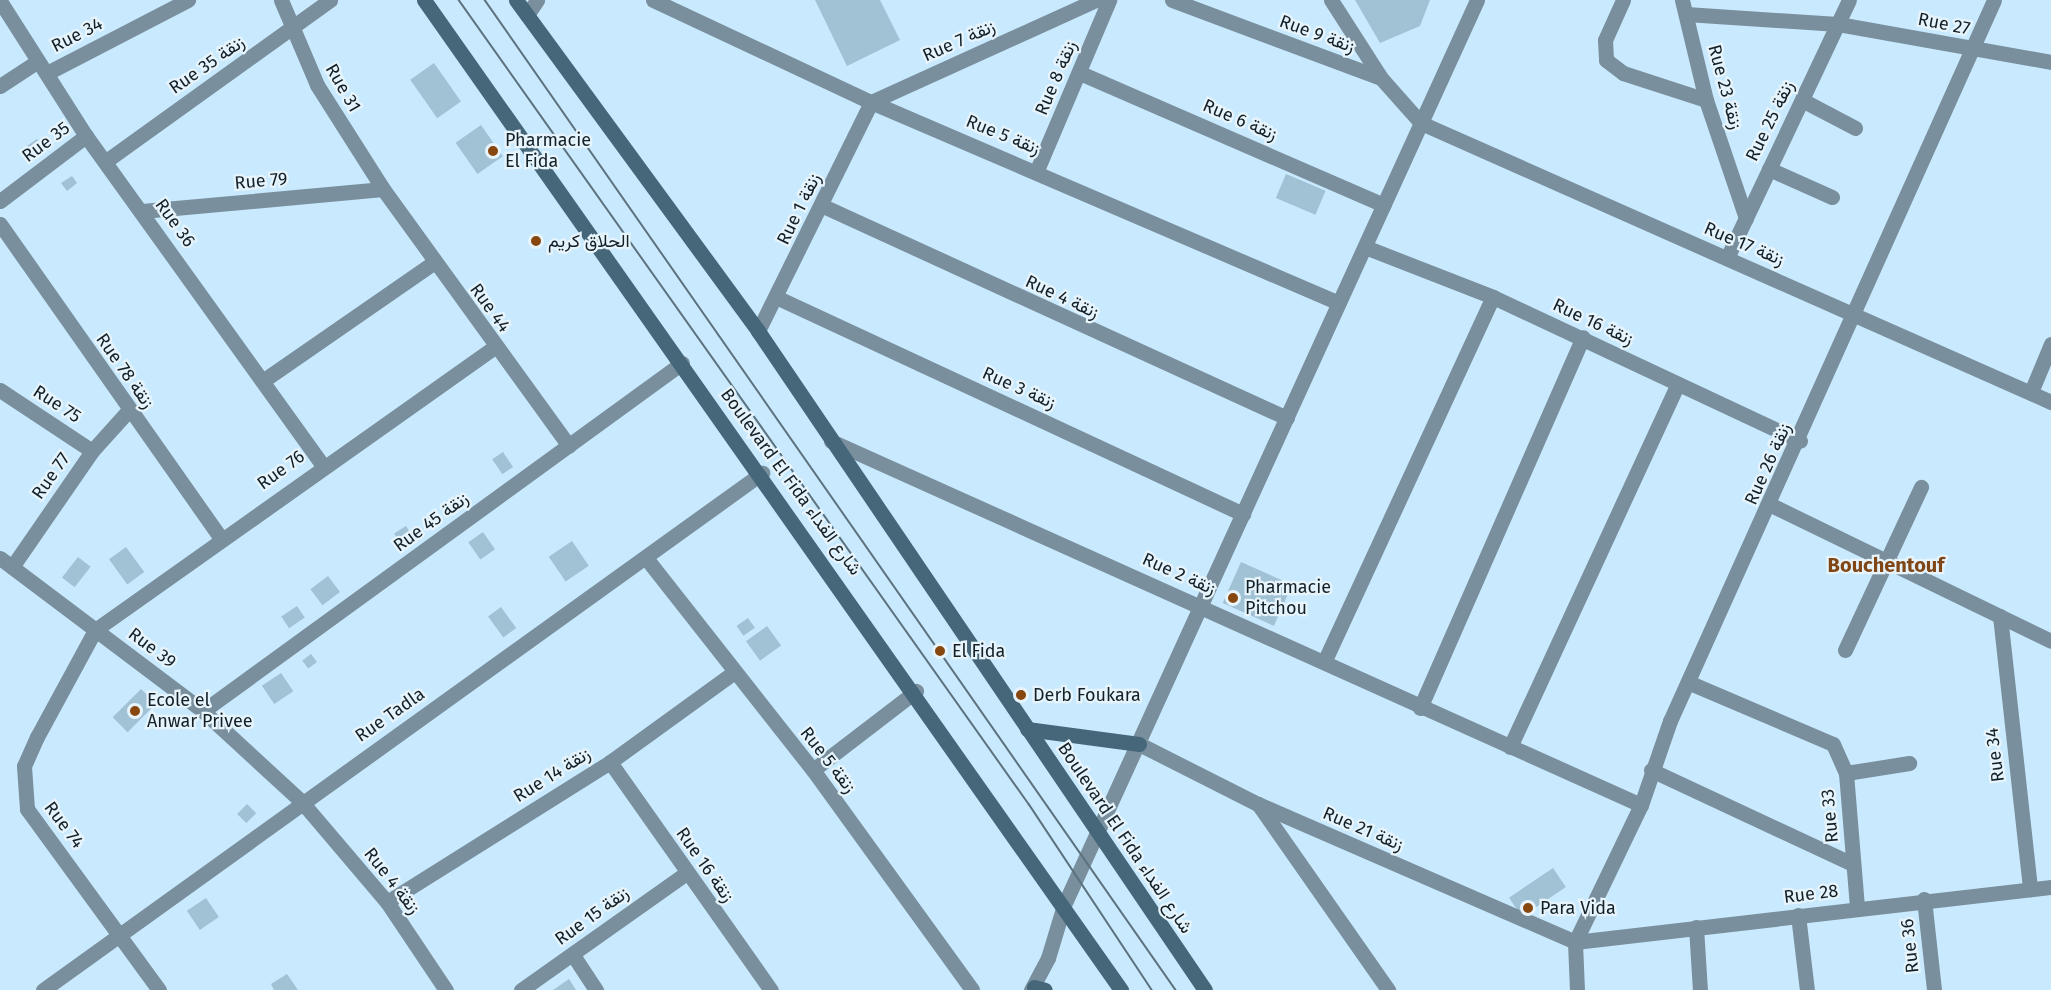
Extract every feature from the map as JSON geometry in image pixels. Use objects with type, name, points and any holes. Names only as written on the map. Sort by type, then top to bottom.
[{"type":"main road","name":"Boulevard El Fida شارع الفداء","points":[[424,0],[916,691],[1121,990]]},
{"type":"main road","name":"Boulevard El Fida شارع الفداء","points":[[516,0],[758,331],[1205,990]]},
{"type":"main road","points":[[1028,729],[1138,744]]},
{"type":"street","name":"Rue 34","points":[[0,86],[188,0]]},
{"type":"street","name":"Rue 31","points":[[282,0],[317,85],[383,189]]},
{"type":"street","name":"Rue 35 زنقة","points":[[106,161],[330,0]]},
{"type":"street","points":[[527,15],[537,0]]},
{"type":"street","name":"Rue 5 زنقة","points":[[653,0],[871,102],[1037,170],[1339,303]]},
{"type":"street","name":"Rue 7 زنقة","points":[[871,102],[1096,0]]},
{"type":"street","name":"Rue 8 زنقة","points":[[1037,170],[1109,0]]},
{"type":"street","name":"Rue 9 زنقة","points":[[1172,0],[1381,78]]},
{"type":"street","points":[[1331,0],[1381,78],[1422,123]]},
{"type":"street","points":[[1037,989],[1064,905],[1477,0]]},
{"type":"street","points":[[1623,0],[1605,40],[1606,60],[1623,73],[1706,100]]},
{"type":"street","name":"Rue 25 زنقة","points":[[1727,258],[1849,0]]},
{"type":"street","name":"Rue 26 زنقة","points":[[1575,942],[1641,805],[1651,770],[1772,505],[1994,0]]},
{"type":"street","name":"Rue 36","points":[[0,2],[86,136],[264,380],[322,465]]},
{"type":"street","name":"Rue 23 زنقة","points":[[1684,7],[1706,100],[1746,218]]},
{"type":"street","name":"Rue 27","points":[[1684,7],[1838,24],[2051,63]]},
{"type":"street","name":"Rue 6 زنقة","points":[[1080,73],[1384,205]]},
{"type":"street","points":[[1802,100],[1855,128]]},
{"type":"street","name":"Rue 1 زنقة","points":[[758,331],[778,297],[823,206],[871,102]]},
{"type":"street","name":"Rue 17 زنقة","points":[[1422,123],[1857,313],[2051,402]]},
{"type":"street","name":"Rue 35","points":[[0,201],[86,136]]},
{"type":"street","points":[[1769,169],[1832,197]]},
{"type":"street","name":"Rue 79","points":[[142,212],[383,189]]},
{"type":"street","name":"Rue 44","points":[[383,189],[433,263],[569,446]]},
{"type":"street","name":"Rue 4 زنقة","points":[[823,206],[1287,418]]},
{"type":"street","name":"Rue 78 زنقة","points":[[0,224],[128,411],[221,538]]},
{"type":"street","name":"Rue 16 زنقة","points":[[1365,246],[1492,297],[1583,337],[1800,441]]},
{"type":"street","points":[[264,380],[433,263]]},
{"type":"street","name":"Rue 3 زنقة","points":[[778,297],[1243,514]]},
{"type":"street","points":[[1325,660],[1492,297]]},
{"type":"street","points":[[1420,708],[1583,337]]},
{"type":"street","points":[[2031,392],[2051,344]]},
{"type":"street","name":"Rue 76","points":[[95,630],[322,465],[494,347]]},
{"type":"street","name":"Rue 45 زنقة","points":[[203,711],[682,363]]},
{"type":"street","points":[[1510,747],[1678,384]]},
{"type":"street","name":"Rue 75","points":[[0,390],[92,451]]},
{"type":"street","name":"Rue 77","points":[[6,562],[92,451],[128,411]]},
{"type":"street","name":"Rue 2 زنقة","points":[[831,441],[1325,660],[1420,708],[1641,805]]},
{"type":"street","name":"Rue Tadla","points":[[43,990],[122,935],[301,801],[646,558],[762,473]]},
{"type":"street","points":[[1845,650],[1921,487]]},
{"type":"street","points":[[1772,505],[1886,565],[2000,615],[2051,641]]},
{"type":"street","name":"Rue 5 زنقة","points":[[646,558],[733,673],[813,770],[972,990]]},
{"type":"street","name":"Rue 39","points":[[6,562],[203,711],[301,801]]},
{"type":"street","name":"Rue 34","points":[[2000,615],[2030,889]]},
{"type":"street","name":"Rue 74","points":[[95,630],[37,737],[22,785],[27,808],[122,935]]},
{"type":"street","name":"Rue 14 زنقة","points":[[387,902],[610,762],[733,673]]},
{"type":"street","name":"Rue 33","points":[[1690,683],[1816,732],[1833,744],[1846,772],[1857,907]]},
{"type":"street","points":[[813,770],[916,691]]},
{"type":"street","name":"Rue 21 زنقة","points":[[1138,744],[1258,804],[1575,942]]},
{"type":"street","name":"Rue 16 زنقة","points":[[610,762],[686,873],[771,990]]},
{"type":"street","points":[[1846,772],[1909,763]]},
{"type":"street","points":[[1651,770],[1853,864]]},
{"type":"street","name":"Rue 4 زنقة","points":[[301,801],[387,902],[446,990]]},
{"type":"street","points":[[1258,804],[1388,990]]},
{"type":"street","name":"Rue 15 زنقة","points":[[521,990],[686,873]]},
{"type":"street","name":"Rue 28","points":[[1575,942],[1924,899],[2051,887]]},
{"type":"street","name":"Rue 36","points":[[1924,899],[1934,990]]},
{"type":"street","points":[[1798,915],[1807,990]]},
{"type":"street","points":[[1696,927],[1700,990]]},
{"type":"street","points":[[122,935],[159,990]]},
{"type":"street","points":[[1575,942],[1577,990]]},
{"type":"street","points":[[573,955],[596,990]]},
{"type":"building","points":[[815,0],[880,0],[900,40],[847,66]]},
{"type":"building","points":[[1355,0],[1430,0],[1420,26],[1380,43]]},
{"type":"building","points":[[434,63],[461,102],[437,118],[410,80]]},
{"type":"building","points":[[481,125],[503,156],[477,174],[456,143]]},
{"type":"building","points":[[37,139],[44,147],[33,154],[27,146]]},
{"type":"building","points":[[1286,174],[1326,191],[1315,215],[1276,198]]},
{"type":"building","points":[[72,176],[77,183],[67,191],[61,183]]},
{"type":"building","points":[[503,452],[513,467],[502,474],[492,459]]},
{"type":"building","points":[[406,526],[414,539],[402,546],[394,533]]},
{"type":"building","points":[[483,532],[495,549],[480,560],[468,542]]},
{"type":"building","points":[[572,541],[589,566],[566,582],[549,557]]},
{"type":"building","points":[[126,547],[144,572],[127,584],[109,559]]},
{"type":"building","points":[[78,557],[91,567],[75,587],[62,577]]},
{"type":"building","points":[[1241,562],[1292,585],[1274,626],[1223,603]]},
{"type":"building","points":[[328,576],[340,592],[322,605],[310,589]]},
{"type":"building","points":[[297,606],[305,618],[289,628],[281,617]]},
{"type":"building","points":[[501,607],[516,628],[503,637],[488,616]]},
{"type":"building","points":[[748,618],[755,628],[743,636],[737,626]]},
{"type":"building","points":[[767,626],[781,645],[760,661],[746,641]]},
{"type":"building","points":[[311,654],[317,662],[308,669],[302,661]]},
{"type":"building","points":[[281,673],[293,691],[274,704],[262,686]]},
{"type":"building","name":"Ecole el Anwar Privee","points":[[141,689],[156,704],[128,732],[113,717]]},
{"type":"building","points":[[247,804],[256,813],[246,823],[237,814]]},
{"type":"building","points":[[1553,868],[1566,887],[1522,917],[1509,898]]},
{"type":"building","points":[[206,898],[219,917],[200,930],[187,911]]},
{"type":"building","points":[[287,974],[298,990],[274,990],[271,984]]},
{"type":"building","points":[[569,979],[576,990],[553,990]]},
{"type":"tram line","points":[[459,0],[1029,804],[1152,990]]},
{"type":"tram line","points":[[485,0],[1176,990]]},
{"type":"place","name":"Pharmacie El Fida","points":[[493,151]]},
{"type":"place","name":"الحلاق كريم","points":[[536,241]]},
{"type":"place","name":"Pharmacie Pitchou","points":[[1233,598]]},
{"type":"place","name":"El Fida","points":[[940,651]]},
{"type":"place","name":"Derb Foukara","points":[[1021,695]]},
{"type":"place","name":"Ecole el Anwar Privee","points":[[135,711]]},
{"type":"place","name":"Para Vida","points":[[1528,908]]},
{"type":"district","name":"Bouchentouf","points":[[1886,565]]}]
